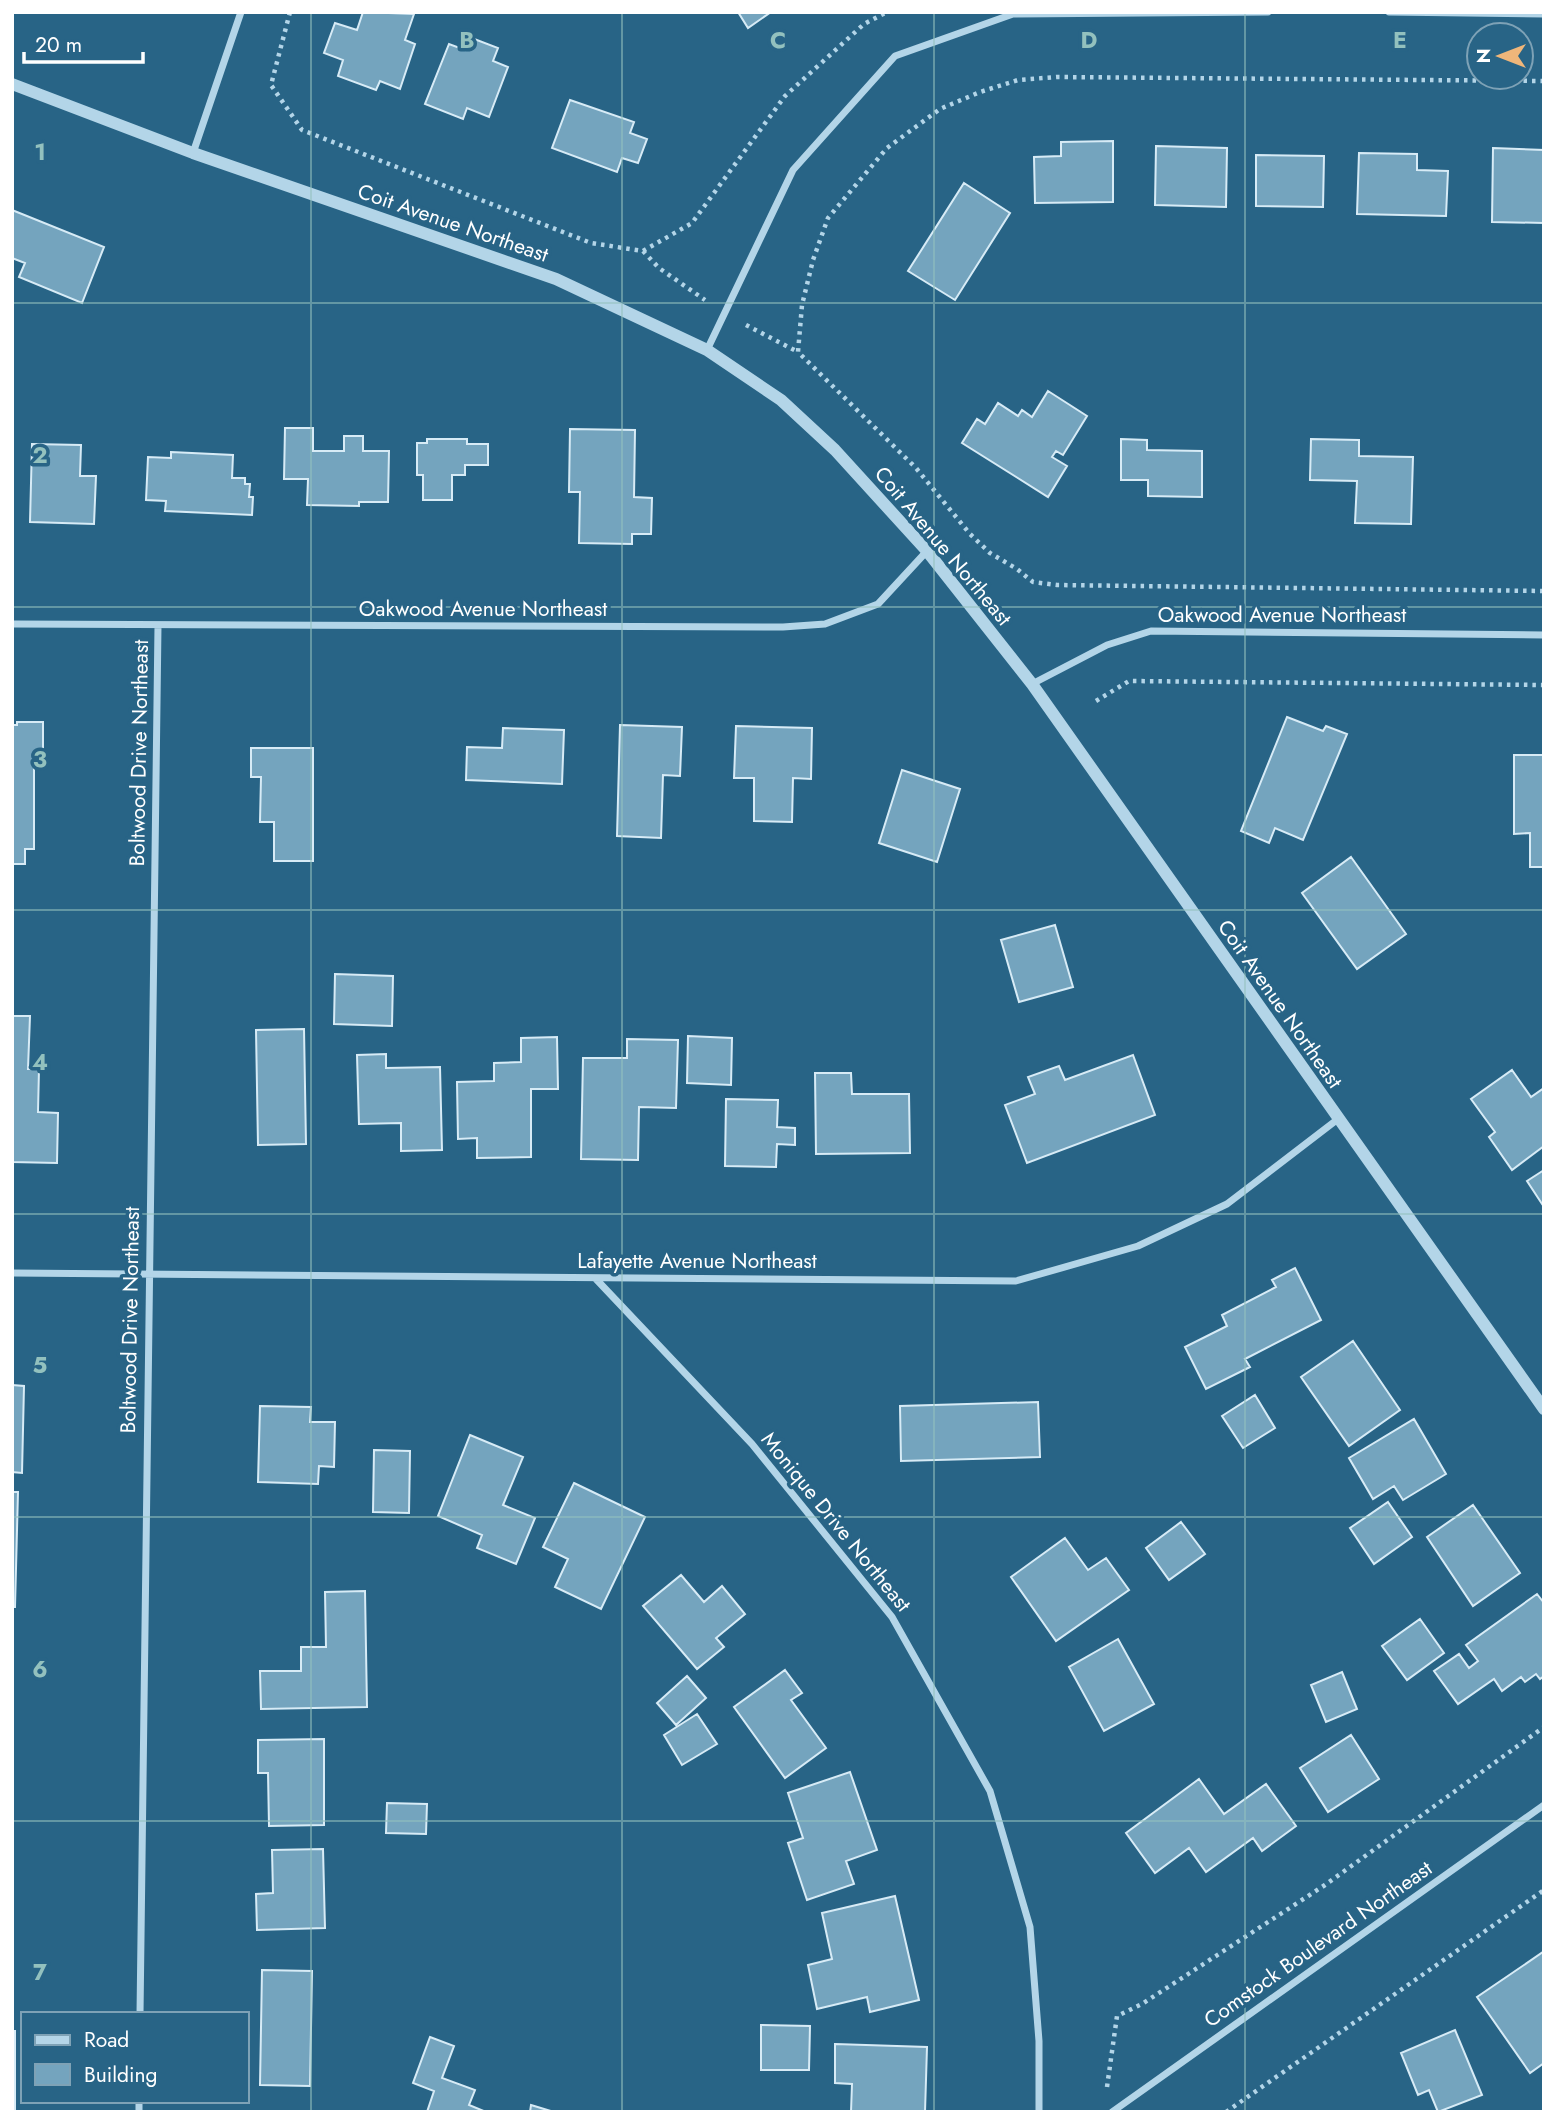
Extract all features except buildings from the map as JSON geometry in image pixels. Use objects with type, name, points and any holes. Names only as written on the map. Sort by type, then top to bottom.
[{"type":"street","points":[[192,153],[241,12]]},
{"type":"street","points":[[707,350],[793,170],[895,56],[1013,15],[1268,12]]},
{"type":"street","points":[[1389,12],[1544,15]]},
{"type":"street","name":"Coit Avenue Northeast","points":[[12,85],[192,153],[556,279],[707,350],[780,400],[835,450],[927,551],[1032,684],[1544,1409]]},
{"type":"street","name":"Oakwood Avenue Northeast","points":[[12,624],[783,627],[825,624],[878,604],[927,551]]},
{"type":"street","name":"Boltwood Drive Northeast","points":[[140,2012],[158,626]]},
{"type":"street","name":"Oakwood Avenue Northeast","points":[[1032,684],[1107,645],[1151,631],[1544,635]]},
{"type":"street","name":"Lafayette Avenue Northeast","points":[[12,1273],[1016,1282],[1139,1246],[1227,1204],[1338,1119]]},
{"type":"street","name":"Monique Drive Northeast","points":[[595,1278],[752,1444],[892,1617],[990,1791],[1030,1927],[1039,2041],[1039,2112]]},
{"type":"street","name":"Comstock Boulevard Northeast","points":[[1112,2112],[1544,1805]]},
{"type":"path","points":[[290,12],[271,85],[302,130],[591,243],[643,251],[692,223],[785,96],[864,24],[887,12]]},
{"type":"path","points":[[1544,81],[1057,77],[1018,80],[980,92],[940,109],[887,148],[828,218],[813,260],[802,305],[798,352],[916,468],[970,534],[990,553],[1033,582],[1057,585],[1544,591]]},
{"type":"path","points":[[1096,701],[1129,681],[1544,685]]},
{"type":"path","points":[[1105,2098],[1117,2016],[1142,2004],[1325,1885],[1544,1727]]},
{"type":"path","points":[[1226,2112],[1544,1890]]}]
